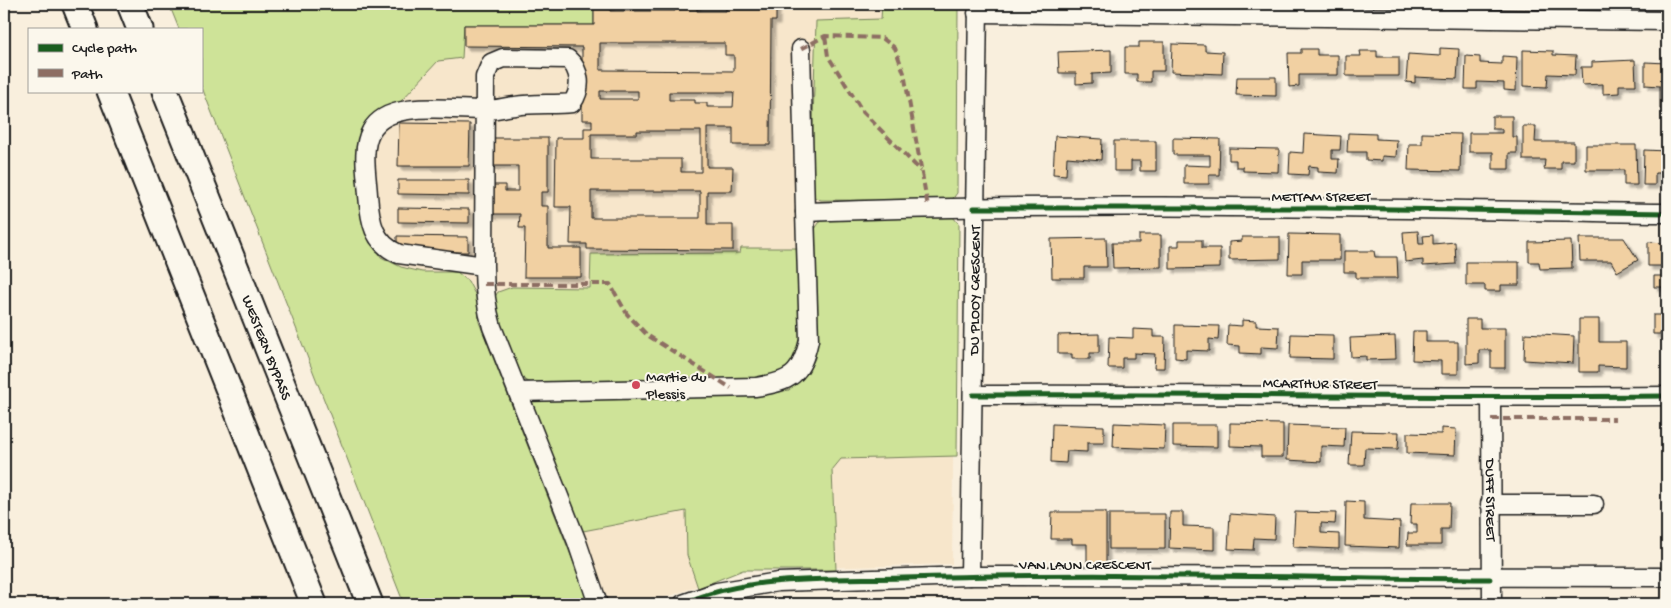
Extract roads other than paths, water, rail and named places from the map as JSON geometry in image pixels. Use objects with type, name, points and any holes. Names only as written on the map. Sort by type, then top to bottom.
[{"type":"highway","points":[[75,4],[85,28]]},
{"type":"highway","points":[[130,4],[140,28]]},
{"type":"highway","points":[[110,92],[314,604]]},
{"type":"highway","name":"WESTERN BYPASS","points":[[165,92],[370,604]]},
{"type":"street","points":[[977,8],[1667,21]]},
{"type":"street","name":"DU PLOOY CRESCENT","points":[[970,576],[977,8]]},
{"type":"street","points":[[519,392],[756,388],[782,383],[796,373],[804,361],[810,340],[801,49]]},
{"type":"street","points":[[484,266],[411,257],[386,248],[379,240],[369,210],[366,157],[367,141],[371,130],[378,122],[390,115],[426,108],[486,110],[516,105],[572,103],[577,95],[579,78],[576,66],[568,59],[503,58],[491,62],[485,77],[486,110],[484,266],[487,309],[598,604]]},
{"type":"street","name":"METTAM STREET","points":[[805,212],[928,207],[1324,208],[1667,213]]},
{"type":"street","name":"MCARTHUR STREET","points":[[973,395],[1250,394],[1491,398],[1667,396]]},
{"type":"street","name":"DUFF STREET","points":[[1491,398],[1490,579],[1492,604]]},
{"type":"street","points":[[1490,504],[1594,504]]},
{"type":"street","name":"VAN LAUN CRESCENT","points":[[683,604],[717,592],[778,582],[970,576],[1490,579],[1667,577]]},
{"type":"place","name":"Martie du Plessis","points":[[636,385]]}]
